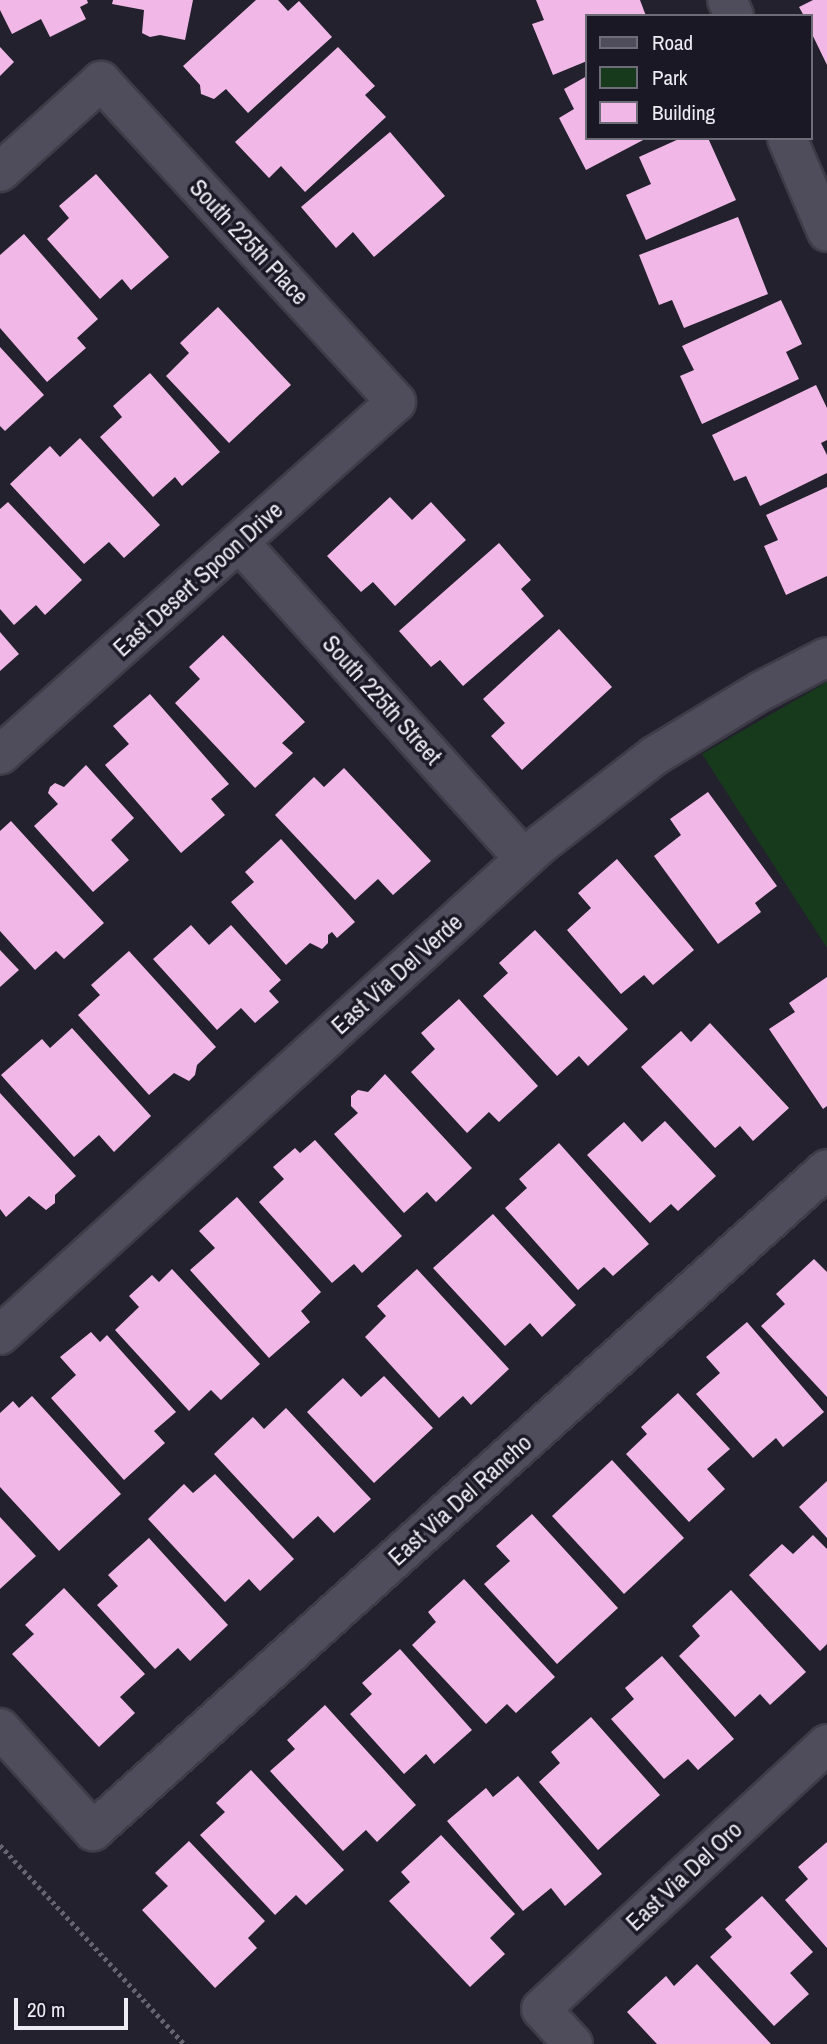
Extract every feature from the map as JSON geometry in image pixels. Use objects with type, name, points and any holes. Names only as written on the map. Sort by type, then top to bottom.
[{"type":"street","name":"South 225th Place","points":[[0,172],[101,81],[396,402]]},
{"type":"street","points":[[788,140],[818,186],[827,232]]},
{"type":"street","name":"East Desert Spoon Drive","points":[[0,755],[396,402]]},
{"type":"street","name":"South 225th Street","points":[[239,542],[524,858]]},
{"type":"street","name":"East Via Del Verde","points":[[0,1335],[524,858],[654,756],[761,691],[827,657]]},
{"type":"street","name":"East Via Del Rancho","points":[[0,1728],[93,1831],[826,1169]]},
{"type":"street","name":"East Via Del Oro","points":[[573,2044],[541,2009],[827,1744]]},
{"type":"path","points":[[0,1844],[184,2044]]},
{"type":"green space","points":[[827,682],[827,948],[702,754]]},
{"type":"building","points":[[0,0],[87,0],[88,3],[80,7],[86,19],[50,37],[41,19],[12,34],[0,10]]},
{"type":"building","points":[[113,0],[193,0],[185,40],[160,35],[150,37],[142,33],[144,10],[112,4]]},
{"type":"building","points":[[256,0],[278,0],[288,11],[299,1],[332,37],[248,113],[226,89],[214,99],[201,94],[200,85],[183,66]]},
{"type":"building","points":[[536,0],[640,0],[645,14],[586,14],[586,61],[553,75],[532,24],[544,20]]},
{"type":"building","points":[[813,0],[827,0],[827,65],[813,36],[813,14],[803,14],[799,7]]},
{"type":"building","points":[[0,47],[14,62],[0,76]]},
{"type":"building","points":[[338,47],[375,86],[365,95],[386,117],[305,192],[281,166],[269,178],[235,142]]},
{"type":"building","points":[[586,77],[586,140],[643,140],[586,170],[559,118],[574,109],[564,89]]},
{"type":"building","points":[[390,132],[445,196],[374,257],[353,232],[336,248],[301,207]]},
{"type":"building","points":[[677,140],[709,140],[736,200],[646,240],[626,195],[651,184],[639,157]]},
{"type":"building","points":[[96,174],[169,257],[131,290],[122,279],[100,299],[47,239],[69,218],[59,206]]},
{"type":"building","points":[[738,217],[768,294],[684,328],[672,300],[659,305],[639,255]]},
{"type":"building","points":[[24,234],[98,319],[77,338],[86,348],[47,382],[0,328],[0,255]]},
{"type":"building","points":[[781,300],[802,344],[786,352],[799,379],[702,424],[680,376],[694,370],[682,346]]},
{"type":"building","points":[[218,307],[291,385],[229,443],[166,376],[189,353],[180,343]]},
{"type":"building","points":[[0,347],[44,395],[5,431],[0,426]]},
{"type":"building","points":[[150,373],[220,452],[182,486],[175,477],[153,497],[100,437],[122,417],[113,406]]},
{"type":"building","points":[[816,385],[827,408],[827,440],[821,443],[827,455],[827,473],[760,506],[746,476],[734,481],[712,435]]},
{"type":"building","points":[[80,438],[160,525],[124,558],[109,542],[84,564],[10,484],[50,446],[60,457]]},
{"type":"building","points":[[827,487],[827,576],[786,595],[764,546],[778,540],[766,515]]},
{"type":"building","points":[[390,497],[412,520],[431,502],[466,540],[395,606],[373,582],[361,592],[327,556]]},
{"type":"building","points":[[8,502],[82,580],[45,615],[36,605],[14,625],[0,609],[0,509]]},
{"type":"building","points":[[499,543],[531,580],[521,589],[544,616],[463,686],[440,660],[431,667],[399,631]]},
{"type":"building","points":[[559,629],[612,687],[522,770],[491,736],[505,723],[483,699]]},
{"type":"building","points":[[0,632],[19,654],[0,671]]},
{"type":"building","points":[[223,635],[305,722],[282,743],[293,753],[255,788],[175,703],[200,679],[189,667]]},
{"type":"building","points":[[150,694],[229,784],[211,799],[225,815],[181,853],[105,765],[129,744],[113,726]]},
{"type":"building","points":[[86,765],[134,818],[111,840],[129,860],[93,892],[34,826],[58,804],[48,793],[50,787],[55,783],[64,787]]},
{"type":"building","points":[[344,768],[431,861],[393,895],[378,879],[355,900],[275,815],[314,777],[324,787]]},
{"type":"building","points":[[708,792],[777,886],[755,903],[761,912],[718,944],[654,856],[681,835],[670,819]]},
{"type":"building","points":[[11,821],[104,923],[64,959],[56,951],[35,970],[0,931],[0,831]]},
{"type":"building","points":[[281,839],[355,922],[337,938],[332,932],[328,935],[328,943],[322,949],[310,943],[286,965],[231,902],[254,882],[245,872]]},
{"type":"building","points":[[617,859],[694,950],[653,985],[644,975],[621,994],[567,930],[591,908],[578,893]]},
{"type":"building","points":[[191,925],[209,945],[231,925],[281,980],[269,991],[279,1002],[255,1023],[241,1008],[217,1030],[153,959]]},
{"type":"building","points":[[535,930],[628,1029],[588,1066],[579,1056],[557,1076],[483,996],[508,973],[499,963]]},
{"type":"building","points":[[0,950],[19,970],[0,987]]},
{"type":"building","points":[[129,951],[216,1047],[197,1065],[195,1075],[189,1081],[174,1073],[149,1095],[78,1015],[100,995],[91,985]]},
{"type":"building","points":[[827,977],[827,1106],[823,1109],[769,1029],[795,1012],[789,1003]]},
{"type":"building","points":[[459,999],[538,1086],[499,1122],[489,1112],[467,1133],[411,1072],[435,1049],[421,1033]]},
{"type":"building","points":[[710,1023],[789,1108],[753,1141],[740,1126],[715,1148],[641,1067],[681,1031],[691,1042]]},
{"type":"building","points":[[72,1028],[151,1116],[114,1152],[99,1135],[74,1157],[1,1075],[42,1039],[50,1048]]},
{"type":"building","points":[[385,1074],[472,1168],[436,1202],[427,1192],[404,1213],[334,1134],[358,1113],[351,1106],[351,1096],[358,1090],[368,1092]]},
{"type":"building","points":[[0,1093],[76,1176],[55,1195],[55,1203],[46,1210],[29,1196],[6,1217],[0,1209]]},
{"type":"building","points":[[665,1121],[716,1176],[678,1211],[671,1204],[650,1223],[587,1155],[624,1122],[642,1142]]},
{"type":"building","points":[[315,1140],[402,1236],[362,1273],[354,1264],[332,1283],[259,1202],[284,1179],[273,1167],[295,1148],[300,1153]]},
{"type":"building","points":[[559,1143],[649,1244],[613,1276],[604,1267],[578,1290],[505,1208],[527,1188],[519,1179]]},
{"type":"building","points":[[237,1197],[321,1292],[301,1311],[310,1322],[269,1358],[190,1270],[215,1248],[199,1231]]},
{"type":"building","points":[[493,1214],[576,1305],[542,1337],[530,1323],[505,1346],[433,1268]]},
{"type":"building","points":[[814,1259],[827,1272],[827,1397],[761,1326],[785,1304],[776,1294]]},
{"type":"building","points":[[172,1269],[260,1364],[221,1400],[211,1390],[189,1411],[115,1330],[139,1307],[129,1296],[152,1275],[159,1282]]},
{"type":"building","points":[[417,1269],[509,1369],[471,1405],[463,1396],[439,1418],[365,1337],[386,1316],[377,1306]]},
{"type":"building","points":[[747,1322],[824,1412],[783,1447],[776,1438],[753,1458],[696,1394],[720,1373],[706,1357]]},
{"type":"building","points":[[91,1332],[100,1342],[107,1335],[176,1412],[154,1431],[165,1443],[124,1480],[51,1398],[76,1375],[60,1357]]},
{"type":"building","points":[[384,1376],[433,1428],[374,1483],[307,1412],[343,1378],[361,1397]]},
{"type":"building","points":[[678,1393],[730,1449],[707,1469],[725,1489],[689,1522],[626,1454],[647,1434],[641,1427]]},
{"type":"building","points":[[32,1396],[121,1494],[59,1551],[0,1487],[0,1413],[13,1401],[19,1408]]},
{"type":"building","points":[[286,1408],[371,1499],[334,1533],[318,1516],[293,1539],[214,1454],[253,1417],[264,1429]]},
{"type":"building","points":[[612,1460],[684,1538],[624,1594],[552,1516]]},
{"type":"building","points":[[215,1474],[294,1559],[260,1591],[249,1579],[225,1602],[148,1519],[184,1484],[193,1493]]},
{"type":"building","points":[[827,1481],[827,1538],[799,1507]]},
{"type":"building","points":[[532,1514],[618,1608],[557,1664],[484,1584],[510,1561],[496,1546]]},
{"type":"building","points":[[0,1517],[36,1556],[0,1589]]},
{"type":"building","points":[[813,1535],[827,1549],[827,1644],[820,1651],[749,1575],[782,1544],[793,1554]]},
{"type":"building","points":[[149,1538],[228,1625],[190,1661],[178,1648],[155,1669],[97,1605],[118,1586],[108,1575]]},
{"type":"building","points":[[464,1579],[555,1677],[516,1713],[507,1704],[486,1724],[412,1645],[436,1622],[428,1612]]},
{"type":"building","points":[[64,1588],[145,1674],[120,1697],[135,1713],[99,1747],[12,1654],[34,1634],[25,1625]]},
{"type":"building","points":[[731,1590],[806,1672],[770,1705],[760,1694],[735,1717],[679,1656],[700,1636],[692,1626]]},
{"type":"building","points":[[400,1649],[472,1730],[434,1764],[426,1754],[404,1774],[350,1714],[372,1694],[362,1683]]},
{"type":"building","points":[[662,1656],[734,1739],[698,1770],[688,1759],[664,1779],[611,1719],[634,1699],[625,1688]]},
{"type":"building","points":[[325,1705],[416,1805],[377,1842],[366,1830],[343,1851],[270,1771],[295,1749],[287,1740]]},
{"type":"building","points":[[591,1717],[660,1795],[598,1850],[539,1782],[560,1763],[551,1752]]},
{"type":"building","points":[[251,1770],[344,1870],[306,1905],[296,1895],[275,1915],[200,1835],[225,1812],[216,1803]]},
{"type":"building","points":[[518,1776],[602,1874],[565,1906],[551,1888],[523,1911],[447,1821],[486,1788],[493,1797]]},
{"type":"building","points":[[441,1835],[515,1914],[490,1938],[505,1954],[470,1987],[389,1901],[410,1882],[401,1872]]},
{"type":"building","points":[[189,1841],[265,1921],[248,1938],[257,1948],[215,1988],[142,1910],[168,1886],[155,1873]]},
{"type":"building","points":[[827,1842],[827,1948],[785,1900],[808,1879],[798,1867]]},
{"type":"building","points":[[762,1896],[813,1952],[790,1973],[809,1994],[774,2026],[710,1957],[732,1937],[725,1929]]},
{"type":"building","points":[[697,1964],[771,2044],[657,2044],[627,2012],[666,1976],[674,1986]]}]
